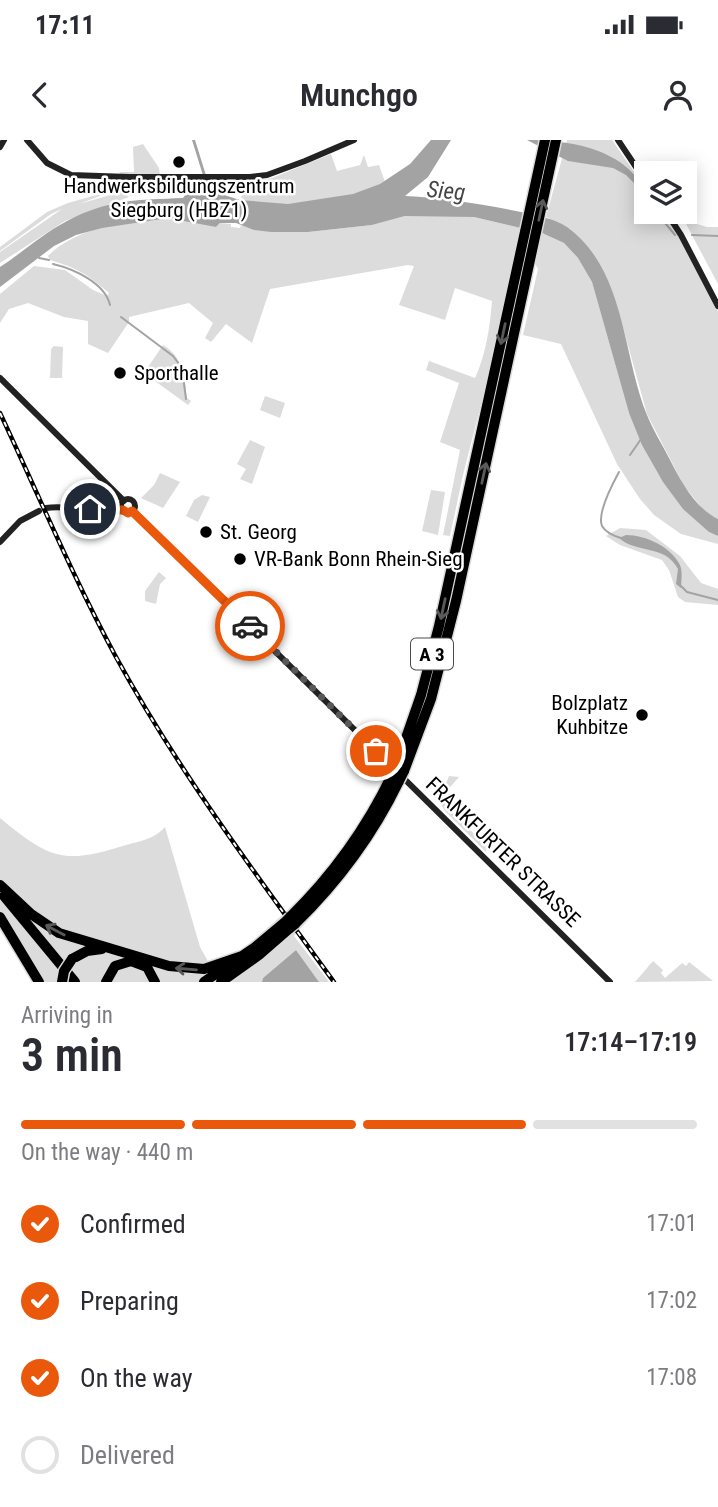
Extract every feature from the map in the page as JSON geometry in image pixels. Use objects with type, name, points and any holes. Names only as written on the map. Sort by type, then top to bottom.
[{"type":"highway","name":"A 3","points":[[400,767],[431,699],[469,542],[545,140]]},
{"type":"highway","name":"A 3","points":[[204,982],[290,923],[353,859],[378,820],[396,778],[430,665],[521,275],[556,140]]},
{"type":"highway","points":[[0,885],[31,914],[66,936],[174,968],[219,974]]},
{"type":"highway","points":[[0,891],[77,982]]},
{"type":"highway","points":[[0,901],[67,982]]},
{"type":"highway","points":[[0,917],[39,982]]},
{"type":"highway","name":"A 3","points":[[219,974],[290,923]]},
{"type":"highway","points":[[62,982],[64,971],[72,959],[91,949],[120,950]]},
{"type":"highway","points":[[23,957],[31,982]]},
{"type":"highway","points":[[106,982],[115,966],[131,961],[148,967],[155,982]]},
{"type":"main road","points":[[0,147],[4,140]]},
{"type":"main road","points":[[27,140],[47,163],[71,175],[205,178],[267,175],[354,140]]},
{"type":"main road","points":[[618,140],[634,164]]},
{"type":"main road","points":[[674,224],[718,306]]},
{"type":"main road","points":[[0,378],[124,501]]},
{"type":"main road","points":[[0,542],[20,521],[42,510],[71,506],[123,510],[128,513],[135,508],[130,499],[124,501]]},
{"type":"main road","points":[[123,510],[124,501]]},
{"type":"main road","name":"FRANKFURTER STRASSE","points":[[132,511],[610,982]]},
{"type":"shaded area","points":[[192,140],[195,140],[209,185],[218,193],[240,200],[288,204],[353,194],[380,184],[410,164],[431,140],[451,140],[428,177],[405,196],[506,209],[551,219],[567,227],[586,245],[601,266],[620,314],[649,421],[689,493],[702,508],[718,519],[718,536],[709,532],[683,509],[663,482],[642,445],[629,413],[592,282],[578,258],[564,243],[542,233],[474,217],[405,216],[372,225],[308,232],[254,230],[236,223],[220,223],[216,227],[168,218],[102,228],[76,235],[54,246],[0,287],[0,267],[67,221],[110,205],[138,200],[183,198],[188,191],[206,185]]},
{"type":"shaded area","points":[[527,140],[561,142],[596,150],[626,167],[634,175],[634,183],[613,168],[568,161]]},
{"type":"shaded area","points":[[567,140],[612,140],[634,172],[634,224],[669,224],[680,239],[718,311],[718,519],[706,513],[684,486],[647,414],[616,302],[581,241],[565,226],[546,217]]},
{"type":"shaded area","points":[[143,144],[159,168],[160,175],[122,176],[119,172],[134,172],[133,147]]},
{"type":"shaded area","points":[[331,154],[337,171],[360,165],[364,155],[368,167],[379,165],[385,182],[359,193],[311,203],[280,205],[240,200],[247,182],[272,178]]},
{"type":"shaded area","points":[[155,182],[197,182],[201,187],[194,189],[187,185],[131,196],[123,191]]},
{"type":"shaded area","points":[[110,183],[114,183],[113,191],[79,204],[122,191],[129,197],[65,221],[0,263],[0,252],[62,209],[0,251],[0,247],[47,212],[110,191]]},
{"type":"shaded area","points":[[405,216],[474,217],[542,233],[564,243],[578,258],[592,282],[629,413],[709,532],[718,536],[718,544],[681,534],[654,515],[617,464],[561,344],[523,335],[538,269],[529,253],[515,251],[495,349],[450,536],[443,535],[460,450],[440,442],[459,383],[426,370],[429,361],[475,378],[487,340],[492,301],[455,288],[445,320],[399,305],[414,266],[408,265],[270,289],[252,343],[226,324],[211,342],[205,338],[213,323],[189,303],[129,317],[129,322],[108,353],[88,344],[88,321],[64,317],[28,303],[9,309],[0,323],[0,294],[34,266],[65,270],[93,290],[107,296],[109,293],[88,276],[50,260],[48,256],[73,238],[103,227],[136,220],[167,218],[216,227],[220,223],[271,232],[308,232],[372,225]]},
{"type":"shaded area","points":[[686,224],[718,227],[718,284]]},
{"type":"shaded area","points":[[163,345],[179,361],[187,398],[191,401],[188,405],[144,373]]},
{"type":"shaded area","points":[[54,346],[63,347],[62,378],[50,378],[51,349]]},
{"type":"shaded area","points":[[265,396],[285,403],[280,418],[260,410]]},
{"type":"shaded area","points":[[250,440],[265,447],[252,484],[240,479],[246,469],[237,464]]},
{"type":"shaded area","points":[[160,473],[180,482],[163,508],[141,498],[154,485]]},
{"type":"shaded area","points":[[431,490],[445,492],[438,535],[422,531]]},
{"type":"shaded area","points":[[202,495],[210,497],[198,522],[186,516],[194,500]]},
{"type":"shaded area","points":[[620,528],[646,530],[680,556],[701,583],[718,589],[718,605],[685,602],[678,597],[669,570],[662,560],[620,545],[606,536]]},
{"type":"shaded area","points":[[626,535],[650,540],[671,553],[681,568],[681,588],[676,584],[678,569],[672,561],[658,552],[634,546],[619,538]]},
{"type":"shaded area","points":[[159,572],[166,578],[160,584],[156,604],[145,601],[145,591]]},
{"type":"shaded area","points":[[449,776],[459,777],[445,793],[453,802],[449,808],[487,847],[486,852],[445,811],[439,801]]},
{"type":"shaded area","points":[[0,818],[45,850],[72,856],[87,855],[142,841],[165,827],[200,947],[210,965],[175,964],[65,933],[35,912],[0,879]]},
{"type":"shaded area","points":[[313,886],[321,905],[294,936],[329,982],[319,982],[296,950],[263,978],[262,982],[33,982],[0,912],[0,902],[9,897],[65,937],[184,973],[200,973],[217,967],[245,947]]},
{"type":"shaded area","points":[[296,950],[319,982],[262,982],[263,978]]},
{"type":"shaded area","points":[[653,961],[663,970],[661,973],[665,978],[682,963],[686,966],[689,962],[713,981],[635,982]]},
{"type":"waterway","points":[[666,224],[675,235]]},
{"type":"waterway","points":[[692,235],[718,236]]},
{"type":"waterway","points":[[39,258],[49,260]]},
{"type":"waterway","points":[[53,264],[87,278],[102,290],[110,305]]},
{"type":"waterway","points":[[121,317],[173,356],[182,368],[186,399]]},
{"type":"waterway","points":[[630,455],[641,439]]},
{"type":"waterway","points":[[619,472],[606,499],[601,521],[606,531],[621,538]]},
{"type":"waterway","points":[[681,586],[687,592],[718,600]]},
{"type":"railway","points":[[0,413],[85,597],[140,700],[220,823],[334,982]]},
{"type":"way so far","points":[[250,626],[376,751]]},
{"type":"place","name":"Handwerksbildungszentrum Siegburg (HBZ1)","points":[[179,162]]},
{"type":"place","name":"Sporthalle","points":[[120,373]]},
{"type":"place","name":"St. Georg","points":[[206,532]]},
{"type":"place","name":"VR-Bank Bonn Rhein-Sieg","points":[[240,559]]},
{"type":"place","name":"Bolzplatz Kuhbitze","points":[[642,715]]},
{"type":"route","points":[[90,509],[123,510],[128,513],[132,511],[250,626]]},
{"type":"water label","name":"Sieg","points":[[446,191]]}]
